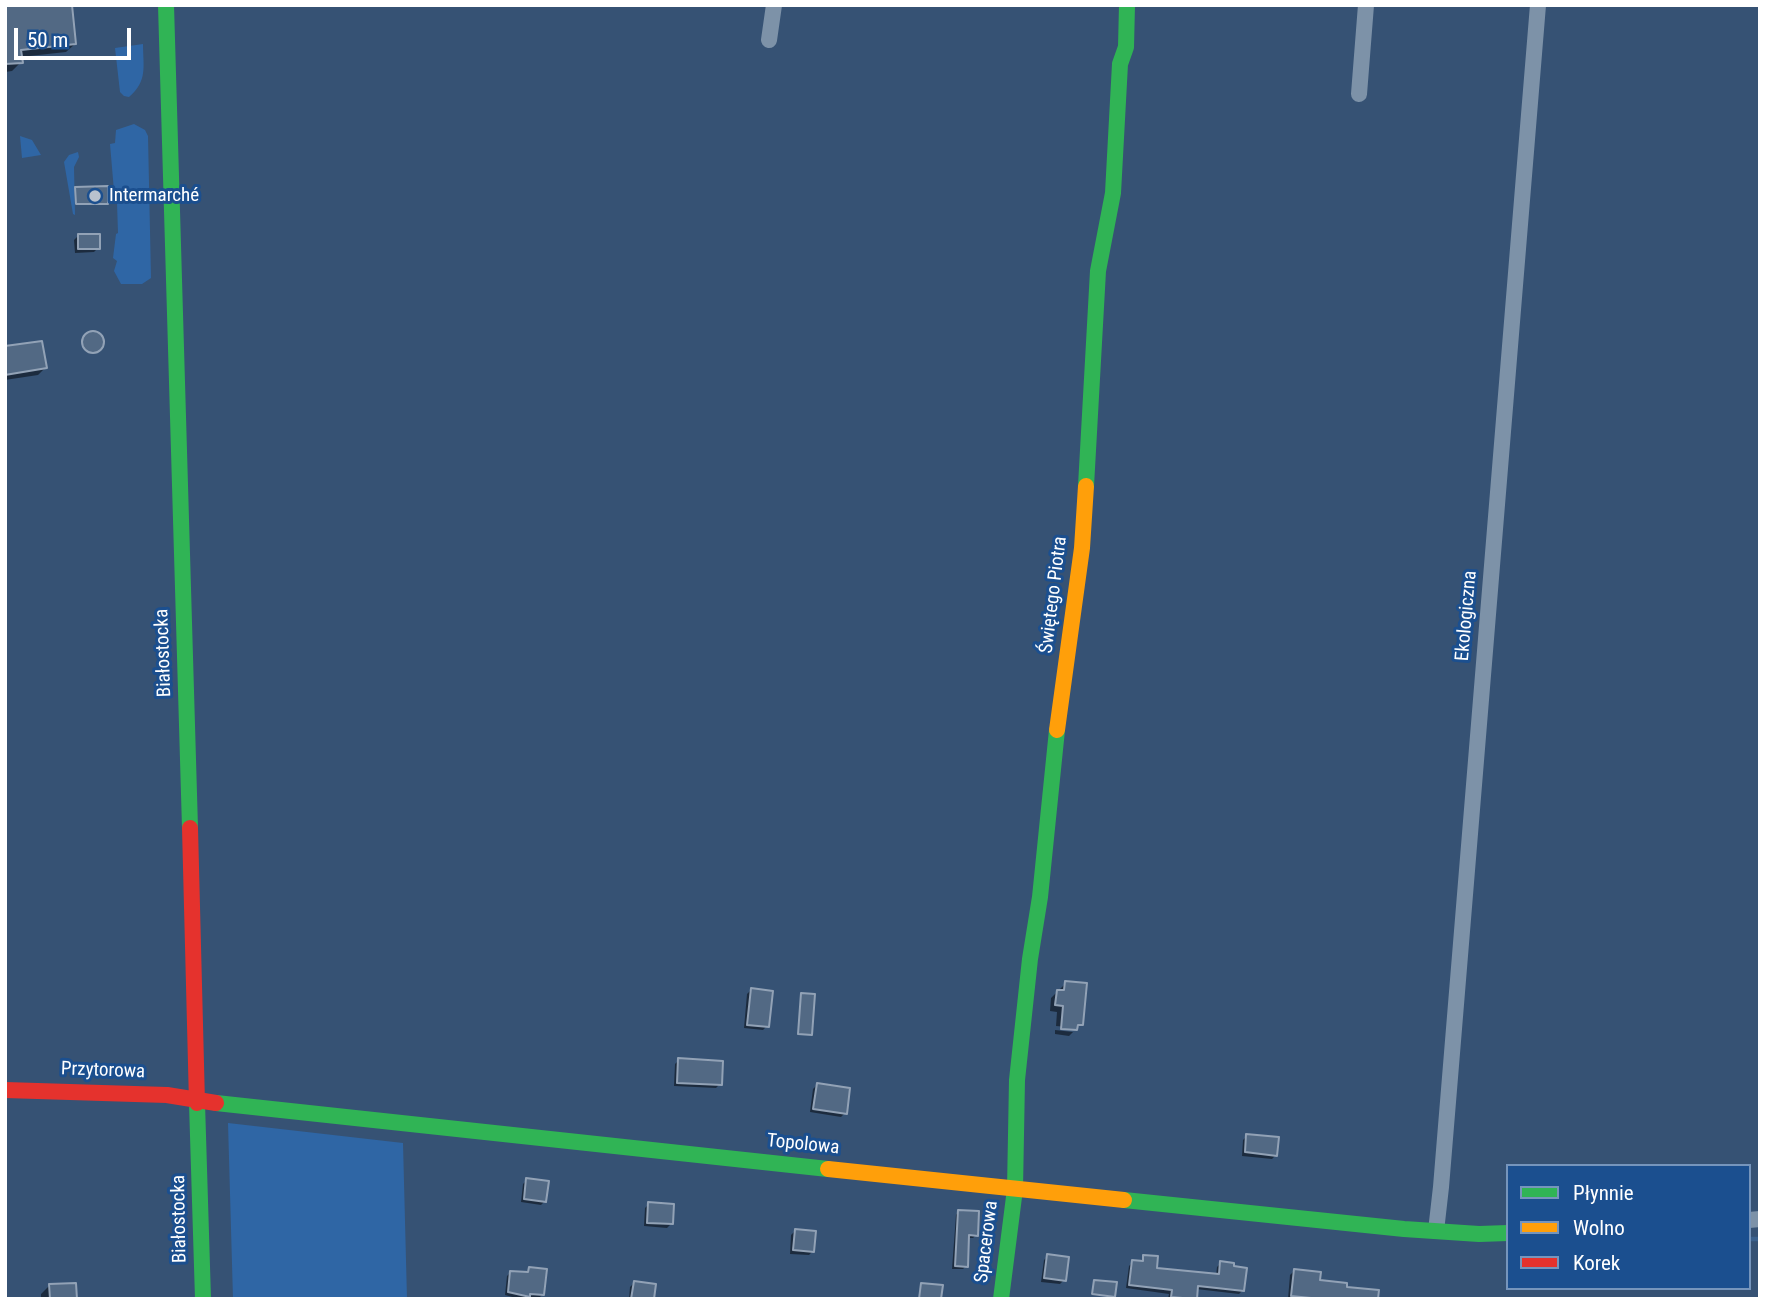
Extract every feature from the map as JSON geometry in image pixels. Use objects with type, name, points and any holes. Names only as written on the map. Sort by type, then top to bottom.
[{"type":"street","name":"Białostocka","points":[[166,5],[203,1299]]},
{"type":"street","points":[[769,40],[774,5]]},
{"type":"street","name":"Świętego Piotra","points":[[1015,1189],[1017,1080],[1030,959],[1040,897],[1053,760],[1082,548],[1098,271],[1113,193],[1120,64],[1126,47],[1127,5]]},
{"type":"street","points":[[1359,94],[1366,5]]},
{"type":"street","name":"Ekologiczna","points":[[1436,1231],[1538,5]]},
{"type":"street","name":"Przytorowa","points":[[5,1090],[167,1095],[198,1101]]},
{"type":"street","name":"Topolowa","points":[[198,1101],[1015,1189],[1436,1231],[1506,1233]]},
{"type":"street","name":"Spacerowa","points":[[1002,1299],[1015,1189]]},
{"type":"shaded area","points":[[143,44],[142,79],[129,97],[124,96],[120,92],[115,48]]},
{"type":"shaded area","points":[[134,124],[145,130],[148,136],[151,278],[142,284],[121,284],[114,271],[117,261],[113,258],[118,233],[110,144],[115,143],[116,130]]},
{"type":"shaded area","points":[[20,136],[32,140],[41,155],[22,158]]},
{"type":"shaded area","points":[[78,152],[79,157],[74,167],[75,215],[64,162],[69,155]]},
{"type":"shaded area","points":[[228,1123],[403,1143],[407,1299],[233,1299]]},
{"type":"building","points":[[5,5],[72,5],[76,44],[21,50],[23,63],[5,64]]},
{"type":"building","points":[[108,186],[108,204],[76,204],[75,187]]},
{"type":"building","points":[[78,234],[100,234],[100,249],[78,249]]},
{"type":"building","points":[[93,331],[101,334],[104,342],[101,350],[93,353],[85,350],[82,342],[85,334]]},
{"type":"building","points":[[42,341],[47,368],[5,375],[5,346]]},
{"type":"building","points":[[1065,981],[1087,983],[1083,1025],[1078,1025],[1077,1030],[1061,1029],[1063,1006],[1055,1005],[1057,990],[1064,990]]},
{"type":"building","points":[[751,988],[773,991],[769,1027],[747,1025]]},
{"type":"building","points":[[801,993],[815,994],[812,1035],[798,1034]]},
{"type":"building","points":[[678,1058],[723,1061],[722,1085],[677,1083]]},
{"type":"building","points":[[817,1083],[850,1088],[847,1114],[813,1109]]},
{"type":"building","points":[[1246,1134],[1279,1137],[1277,1156],[1245,1152]]},
{"type":"building","points":[[526,1178],[549,1181],[546,1202],[524,1199]]},
{"type":"building","points":[[648,1202],[674,1204],[673,1224],[647,1223]]},
{"type":"building","points":[[958,1210],[979,1211],[978,1236],[969,1235],[968,1267],[955,1266]]},
{"type":"building","points":[[795,1229],[816,1231],[814,1252],[793,1250]]},
{"type":"building","points":[[1047,1254],[1069,1257],[1066,1281],[1044,1278]]},
{"type":"building","points":[[1143,1255],[1158,1256],[1157,1268],[1219,1274],[1220,1261],[1234,1263],[1234,1266],[1247,1268],[1244,1291],[1198,1286],[1197,1299],[1194,1299],[1171,1297],[1172,1290],[1129,1285],[1132,1260],[1143,1261]]},
{"type":"building","points":[[529,1267],[547,1269],[544,1295],[530,1294],[530,1297],[508,1292],[510,1271],[528,1272]]},
{"type":"building","points":[[1294,1269],[1321,1272],[1320,1280],[1347,1283],[1347,1287],[1379,1290],[1378,1299],[1291,1296]]},
{"type":"building","points":[[1094,1280],[1117,1282],[1115,1297],[1092,1294]]},
{"type":"building","points":[[634,1281],[656,1284],[654,1299],[631,1299]]},
{"type":"building","points":[[76,1283],[77,1299],[50,1299],[49,1284]]},
{"type":"building","points":[[921,1283],[943,1285],[941,1299],[919,1299]]},
{"type":"waterway","points":[[1751,1239],[1760,1239]]},
{"type":"traffic: fast","points":[[166,5],[190,828]]},
{"type":"traffic: fast","points":[[1086,486],[1098,271],[1113,193],[1120,64],[1126,47],[1127,5]]},
{"type":"traffic: fast","points":[[1001,1299],[1015,1189],[1017,1080],[1057,730]]},
{"type":"traffic: fast","points":[[197,1103],[203,1299]]},
{"type":"traffic: fast","points":[[216,1103],[828,1169]]},
{"type":"traffic: fast","points":[[1124,1200],[1404,1229],[1506,1233]]},
{"type":"traffic: slow","points":[[1057,730],[1082,548],[1086,486]]},
{"type":"traffic: slow","points":[[828,1169],[1124,1200]]},
{"type":"traffic: jam","points":[[190,828],[197,1103]]},
{"type":"traffic: jam","points":[[5,1090],[167,1095],[216,1103]]},
{"type":"place","name":"Intermarché","points":[[95,196]]}]
